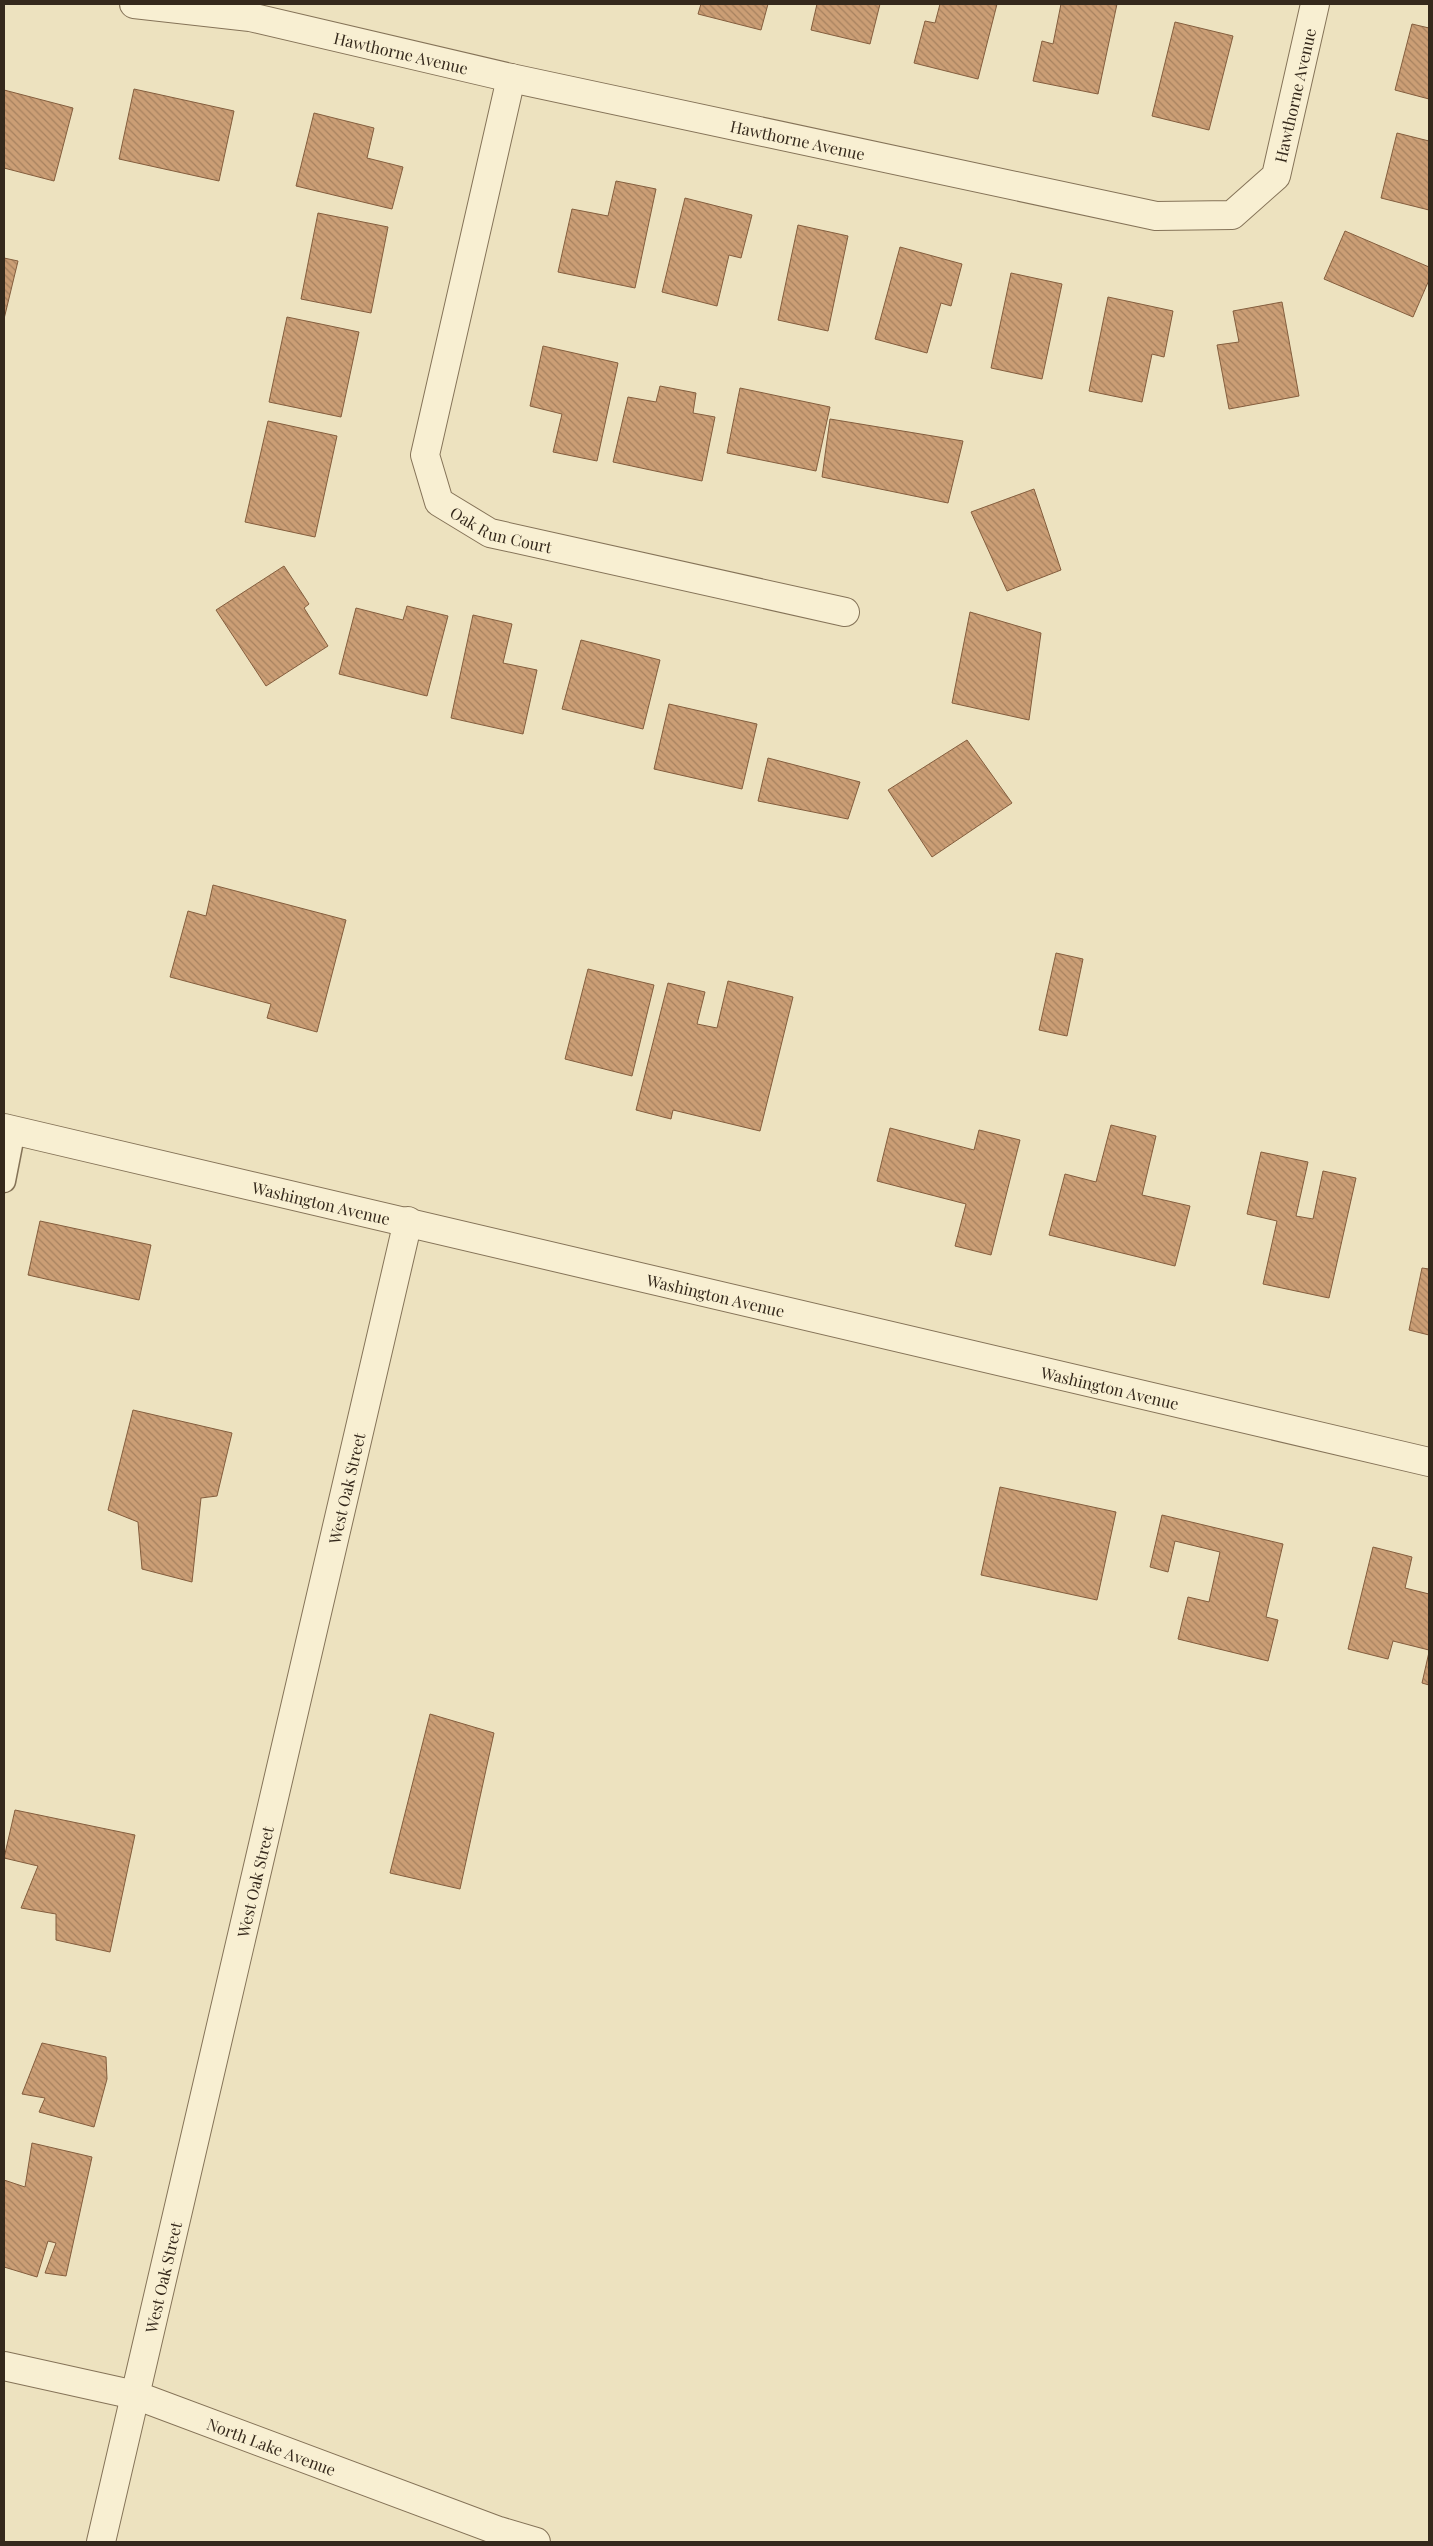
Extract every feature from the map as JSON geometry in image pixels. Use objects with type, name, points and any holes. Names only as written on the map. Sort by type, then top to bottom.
[{"type":"street","name":"Hawthorne Avenue","points":[[134,4],[252,10],[511,78],[1156,216],[1232,215],[1276,176],[1315,4]]},
{"type":"street","name":"Oak Run Court","points":[[511,78],[424,455],[439,502],[490,533],[845,612]]},
{"type":"street","name":"Washington Avenue","points":[[9,1129],[408,1221],[1429,1462]]},
{"type":"street","name":"West Oak Street","points":[[101,2542],[408,1221]]},
{"type":"street","name":"North Lake Avenue","points":[[4,2366],[135,2395],[536,2542]]},
{"type":"lane","points":[[4,1181],[9,1129]]},
{"type":"building","points":[[701,4],[768,4],[761,30],[698,14]]},
{"type":"building","points":[[817,4],[880,4],[870,44],[811,30]]},
{"type":"building","points":[[940,4],[997,4],[978,79],[914,63],[925,21],[935,23]]},
{"type":"building","points":[[1061,4],[1117,4],[1098,94],[1033,81],[1042,41],[1053,44]]},
{"type":"building","points":[[1175,22],[1233,36],[1209,130],[1152,116]]},
{"type":"building","points":[[1412,24],[1429,28],[1429,99],[1395,90]]},
{"type":"building","points":[[134,89],[234,111],[219,181],[119,159]]},
{"type":"building","points":[[4,90],[73,108],[54,181],[4,168]]},
{"type":"building","points":[[314,113],[374,128],[367,158],[403,167],[392,209],[296,186]]},
{"type":"building","points":[[1397,133],[1429,141],[1429,210],[1381,198]]},
{"type":"building","points":[[616,181],[656,189],[635,288],[558,272],[572,209],[608,216]]},
{"type":"building","points":[[685,198],[752,215],[741,258],[729,255],[717,306],[662,292]]},
{"type":"building","points":[[318,213],[388,227],[371,313],[301,299]]},
{"type":"building","points":[[798,225],[848,236],[828,331],[778,320]]},
{"type":"building","points":[[1345,231],[1429,267],[1429,280],[1413,317],[1324,279]]},
{"type":"building","points":[[900,247],[962,264],[951,306],[941,303],[927,353],[875,339]]},
{"type":"building","points":[[4,258],[18,261],[4,319]]},
{"type":"building","points":[[1011,273],[1062,284],[1042,379],[991,368]]},
{"type":"building","points":[[1108,297],[1173,311],[1164,357],[1152,354],[1142,402],[1089,391]]},
{"type":"building","points":[[1282,302],[1299,396],[1229,409],[1217,345],[1239,342],[1233,311]]},
{"type":"building","points":[[287,317],[359,332],[341,417],[269,402]]},
{"type":"building","points":[[543,346],[618,363],[597,461],[553,452],[562,414],[530,406]]},
{"type":"building","points":[[660,386],[696,393],[693,413],[715,417],[702,481],[613,462],[628,397],[656,402]]},
{"type":"building","points":[[740,388],[830,407],[816,471],[727,453]]},
{"type":"building","points":[[830,419],[963,441],[948,503],[822,477]]},
{"type":"building","points":[[268,421],[337,436],[315,537],[245,522]]},
{"type":"building","points":[[1034,489],[1061,570],[1007,591],[971,512]]},
{"type":"building","points":[[284,566],[309,604],[304,608],[328,646],[266,686],[216,610]]},
{"type":"building","points":[[407,606],[448,616],[427,696],[339,674],[356,608],[403,620]]},
{"type":"building","points":[[970,612],[1041,633],[1029,720],[952,703]]},
{"type":"building","points":[[473,615],[512,624],[503,663],[537,670],[523,734],[451,718]]},
{"type":"building","points":[[581,640],[660,660],[643,729],[562,709]]},
{"type":"building","points":[[669,704],[757,724],[742,789],[654,769]]},
{"type":"building","points":[[967,740],[1012,803],[932,857],[888,790]]},
{"type":"building","points":[[768,758],[860,782],[848,819],[758,801]]},
{"type":"building","points":[[213,885],[346,920],[317,1032],[267,1018],[271,1004],[170,977],[188,911],[206,916]]},
{"type":"building","points":[[1056,953],[1083,959],[1067,1036],[1039,1030]]},
{"type":"building","points":[[588,969],[654,985],[632,1076],[565,1059]]},
{"type":"building","points":[[728,981],[793,997],[760,1131],[673,1110],[671,1119],[636,1110],[668,983],[705,992],[697,1024],[717,1028]]},
{"type":"building","points":[[1111,1125],[1156,1136],[1142,1195],[1190,1206],[1175,1266],[1049,1235],[1065,1174],[1096,1182]]},
{"type":"building","points":[[890,1128],[974,1150],[979,1130],[1020,1140],[991,1255],[955,1246],[966,1204],[877,1181]]},
{"type":"building","points":[[1261,1152],[1308,1162],[1296,1216],[1313,1219],[1323,1171],[1356,1178],[1329,1298],[1263,1284],[1277,1221],[1247,1214]]},
{"type":"building","points":[[40,1221],[151,1245],[139,1300],[28,1275]]},
{"type":"building","points":[[1422,1268],[1429,1269],[1429,1335],[1409,1330]]},
{"type":"building","points":[[133,1410],[232,1433],[217,1496],[201,1498],[192,1582],[142,1569],[138,1522],[108,1510]]},
{"type":"building","points":[[1000,1487],[1116,1512],[1097,1600],[981,1575]]},
{"type":"building","points":[[1162,1515],[1283,1544],[1266,1617],[1278,1620],[1268,1661],[1178,1639],[1188,1597],[1209,1602],[1220,1552],[1175,1541],[1168,1572],[1150,1567]]},
{"type":"building","points":[[1373,1547],[1412,1557],[1405,1588],[1429,1594],[1429,1650],[1393,1641],[1388,1659],[1348,1649]]},
{"type":"building","points":[[1429,1652],[1429,1685],[1422,1683]]},
{"type":"building","points":[[430,1714],[494,1733],[460,1889],[390,1873]]},
{"type":"building","points":[[15,1810],[135,1835],[110,1952],[56,1940],[56,1914],[21,1908],[38,1866],[4,1858]]},
{"type":"building","points":[[42,2043],[106,2057],[107,2079],[94,2127],[39,2112],[45,2098],[22,2094]]},
{"type":"building","points":[[32,2143],[92,2157],[66,2276],[45,2273],[56,2243],[48,2241],[37,2277],[4,2267],[4,2180],[25,2187]]}]
